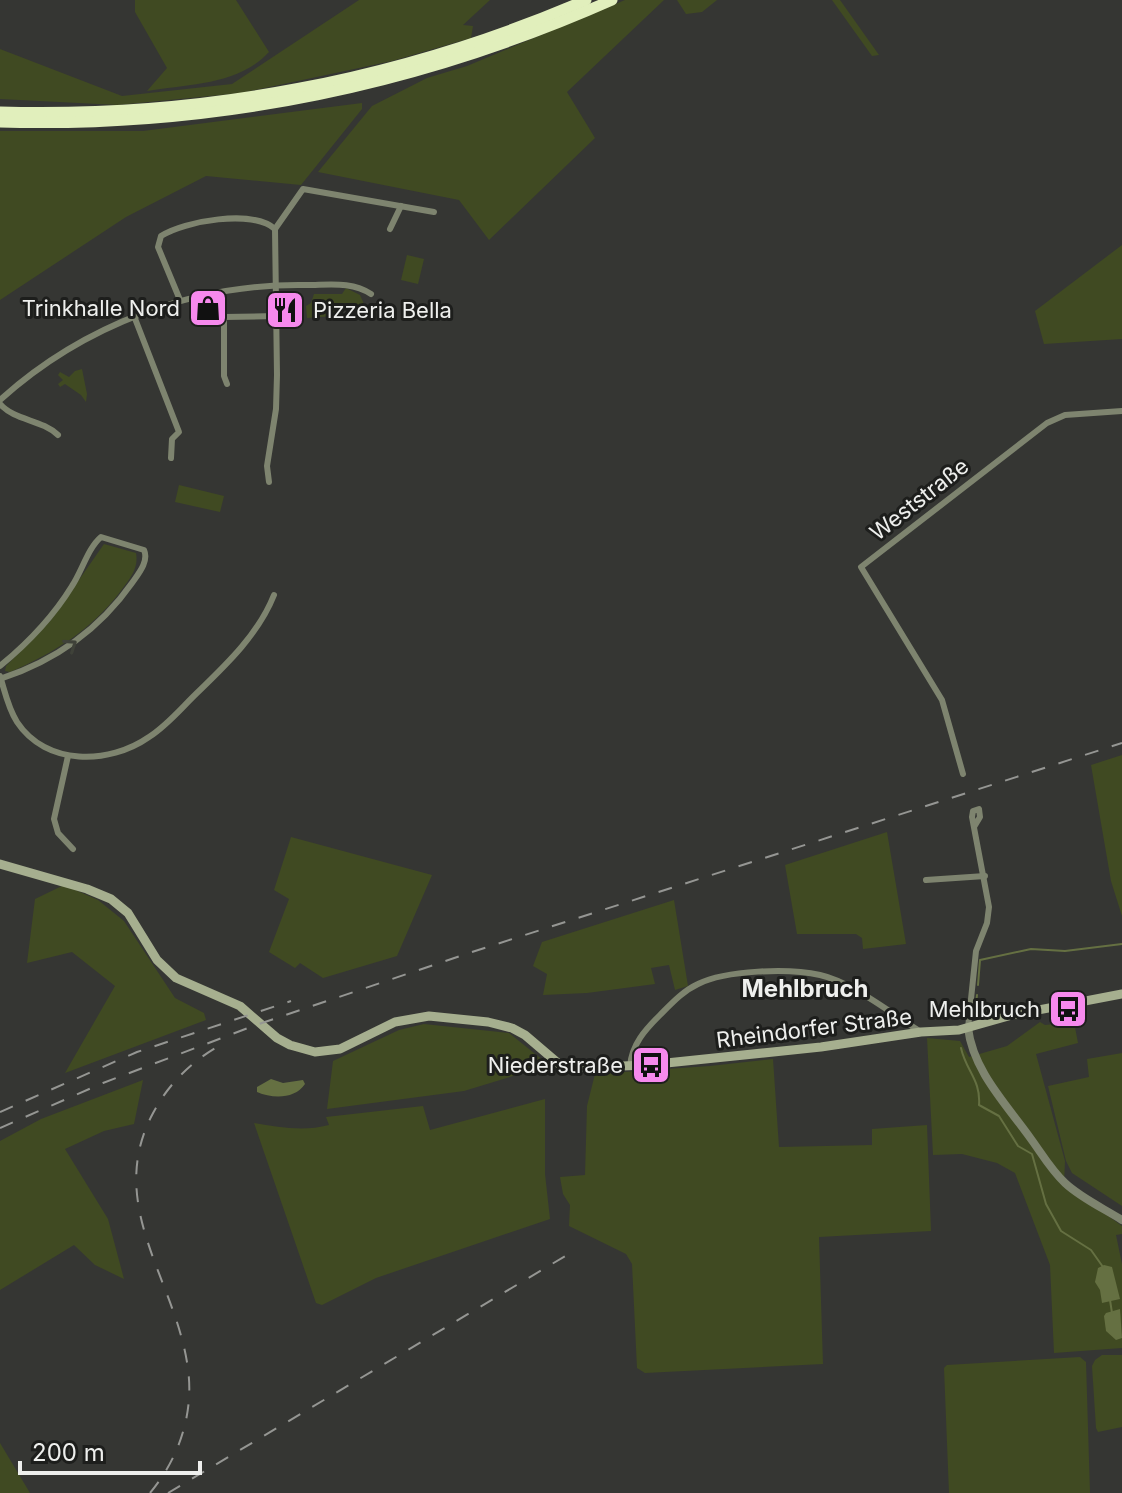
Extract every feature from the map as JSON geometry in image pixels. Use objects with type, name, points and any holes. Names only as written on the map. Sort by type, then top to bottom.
[{"type":"highway","points":[[0,112],[139,110],[221,102],[297,89],[375,73],[454,50],[586,0]]},
{"type":"highway","points":[[0,122],[90,123],[176,117],[276,104],[456,60],[612,0]]},
{"type":"main road","name":"Rheindorfer Straße","points":[[0,864],[111,899],[135,921],[153,954],[168,972],[187,984],[240,1006],[277,1038],[315,1052],[340,1049],[387,1025],[418,1016],[496,1024],[520,1032],[564,1066],[583,1069],[630,1066],[821,1047],[968,1028],[1012,1015],[1122,994]]},
{"type":"street","points":[[269,482],[267,466],[277,383],[275,229],[303,189],[434,212]]},
{"type":"street","points":[[390,229],[401,206]]},
{"type":"street","points":[[180,300],[158,247],[161,236],[193,224],[231,219],[262,221],[275,229]]},
{"type":"street","points":[[58,435],[51,428],[8,413],[0,402],[65,351],[134,316],[180,300],[276,285],[359,286],[371,294]]},
{"type":"street","points":[[219,292],[224,317],[224,376],[227,384]]},
{"type":"street","points":[[134,316],[179,432],[172,439],[171,458]]},
{"type":"street","points":[[224,317],[276,316]]},
{"type":"street","name":"Weststraße","points":[[963,774],[942,700],[861,567],[1047,423],[1065,415],[1122,411]]},
{"type":"street","points":[[0,666],[27,642],[57,608],[101,537],[144,550],[145,561],[135,580],[97,626],[46,660],[0,678],[10,708],[22,729],[38,743],[68,756],[100,757],[121,752],[155,733],[217,673],[250,637],[270,607],[274,595]]},
{"type":"street","points":[[68,756],[54,819],[61,838],[73,849]]},
{"type":"street","points":[[974,827],[989,907],[987,923],[976,951],[968,1028],[970,1044],[985,1075],[1045,1161],[1074,1190],[1122,1220]]},
{"type":"street","points":[[926,880],[985,876]]},
{"type":"street","points":[[630,1066],[635,1046],[643,1032],[689,989],[721,976],[821,975],[866,996],[921,1032]]},
{"type":"shaded area","points":[[135,0],[236,0],[269,52],[257,63],[228,77],[147,91],[167,68],[135,12]]},
{"type":"shaded area","points":[[359,0],[490,0],[463,25],[473,26],[471,38],[392,61],[241,93],[118,105],[0,99],[0,49],[122,96],[232,84]]},
{"type":"shaded area","points":[[625,0],[664,0],[567,92],[595,138],[489,240],[459,200],[318,172],[372,106],[427,78],[467,66]]},
{"type":"shaded area","points":[[677,0],[717,0],[702,12],[686,14]]},
{"type":"shaded area","points":[[832,0],[840,0],[879,55],[872,56]]},
{"type":"shaded area","points":[[362,103],[362,109],[301,185],[206,176],[126,217],[0,300],[0,131],[143,131]]},
{"type":"shaded area","points":[[1122,245],[1122,339],[1044,344],[1035,311]]},
{"type":"shaded area","points":[[407,255],[424,259],[418,284],[401,280]]},
{"type":"shaded area","points":[[346,288],[360,295],[367,311],[355,312],[353,308],[335,312],[334,316],[307,318],[306,306],[311,303],[314,294],[342,294]]},
{"type":"shaded area","points":[[82,369],[86,402],[65,384],[60,387],[58,384],[63,380],[58,375],[60,372],[69,377]]},
{"type":"shaded area","points":[[179,485],[224,496],[220,512],[175,502]]},
{"type":"shaded area","points":[[104,544],[136,553],[135,569],[120,592],[97,618],[71,639],[26,665],[5,671],[6,666],[51,620]]},
{"type":"shaded area","points":[[1122,755],[1122,916],[1111,881],[1091,765]]},
{"type":"shaded area","points":[[887,832],[906,944],[863,949],[862,938],[856,934],[797,934],[785,865]]},
{"type":"shaded area","points":[[291,837],[432,875],[397,956],[323,978],[300,963],[295,968],[269,952],[289,899],[274,890]]},
{"type":"shaded area","points":[[64,885],[98,900],[124,921],[175,998],[204,1013],[206,1020],[65,1073],[115,986],[72,952],[27,963],[35,899]]},
{"type":"shaded area","points":[[674,900],[688,986],[675,990],[669,965],[651,968],[655,984],[543,995],[547,974],[533,966],[542,942]]},
{"type":"shaded area","points":[[1040,1022],[1045,1025],[1074,1022],[1078,1043],[1036,1054],[1065,1161],[1064,1184],[1122,1226],[1122,1234],[1116,1235],[1122,1264],[1122,1348],[1054,1353],[1050,1265],[1015,1173],[997,1163],[962,1154],[933,1155],[927,1038],[960,1041],[969,1057],[1007,1046]]},
{"type":"shaded area","points":[[424,1024],[509,1033],[549,1065],[464,1091],[327,1109],[333,1061],[399,1030]]},
{"type":"shaded area","points":[[1122,1053],[1122,1206],[1072,1173],[1066,1161],[1048,1086],[1089,1077],[1087,1059]]},
{"type":"shaded area","points":[[773,1059],[779,1147],[872,1145],[872,1129],[927,1125],[931,1231],[819,1237],[823,1364],[645,1373],[637,1368],[632,1264],[626,1254],[569,1226],[570,1205],[563,1194],[560,1177],[585,1175],[587,1106],[595,1074]]},
{"type":"shaded area","points":[[271,1079],[283,1083],[303,1080],[305,1084],[290,1095],[270,1096],[257,1092],[257,1087]]},
{"type":"shaded area","points":[[143,1080],[134,1124],[104,1131],[65,1149],[108,1219],[124,1279],[95,1265],[74,1245],[0,1290],[0,1141],[41,1119]]},
{"type":"shaded area","points":[[545,1099],[545,1174],[550,1219],[376,1278],[322,1305],[316,1303],[254,1123],[310,1128],[329,1125],[326,1117],[423,1106],[430,1130]]},
{"type":"shaded area","points":[[1104,1265],[1112,1267],[1120,1299],[1102,1303],[1095,1282],[1098,1268]]},
{"type":"shaded area","points":[[1120,1309],[1122,1338],[1116,1340],[1106,1331],[1104,1316]]},
{"type":"shaded area","points":[[1102,1355],[1122,1355],[1122,1427],[1098,1432],[1092,1366]]},
{"type":"shaded area","points":[[1080,1357],[1086,1362],[1090,1493],[949,1493],[944,1368],[947,1365]]},
{"type":"shaded area","points":[[0,1443],[30,1493],[0,1493]]},
{"type":"waterway","points":[[978,985],[980,960],[1031,949],[1065,951],[1122,944]]},
{"type":"waterway","points":[[975,1012],[977,995]]},
{"type":"waterway","points":[[961,1048],[976,1082],[979,1105],[999,1116],[1018,1146],[1032,1154],[1046,1204],[1061,1231],[1091,1250],[1103,1267]]},
{"type":"waterway","points":[[1110,1300],[1112,1313]]},
{"type":"railway","points":[[0,1128],[103,1083],[256,1025],[472,952],[1122,743]]},
{"type":"railway","points":[[0,1112],[137,1052],[291,1001]]},
{"type":"railway","points":[[150,1493],[169,1465],[182,1435],[189,1386],[181,1337],[140,1214],[136,1183],[139,1150],[151,1117],[171,1086],[187,1069],[217,1047]]},
{"type":"railway","points":[[168,1493],[567,1255]]},
{"type":"place","name":"Trinkhalle Nord","points":[[208,308]]},
{"type":"place","name":"Pizzeria Bella","points":[[285,310]]},
{"type":"place","name":"Mehlbruch","points":[[1068,1009]]},
{"type":"place","name":"Niederstraße","points":[[651,1065]]},
{"type":"district","name":"Mehlbruch","points":[[805,988]]}]
